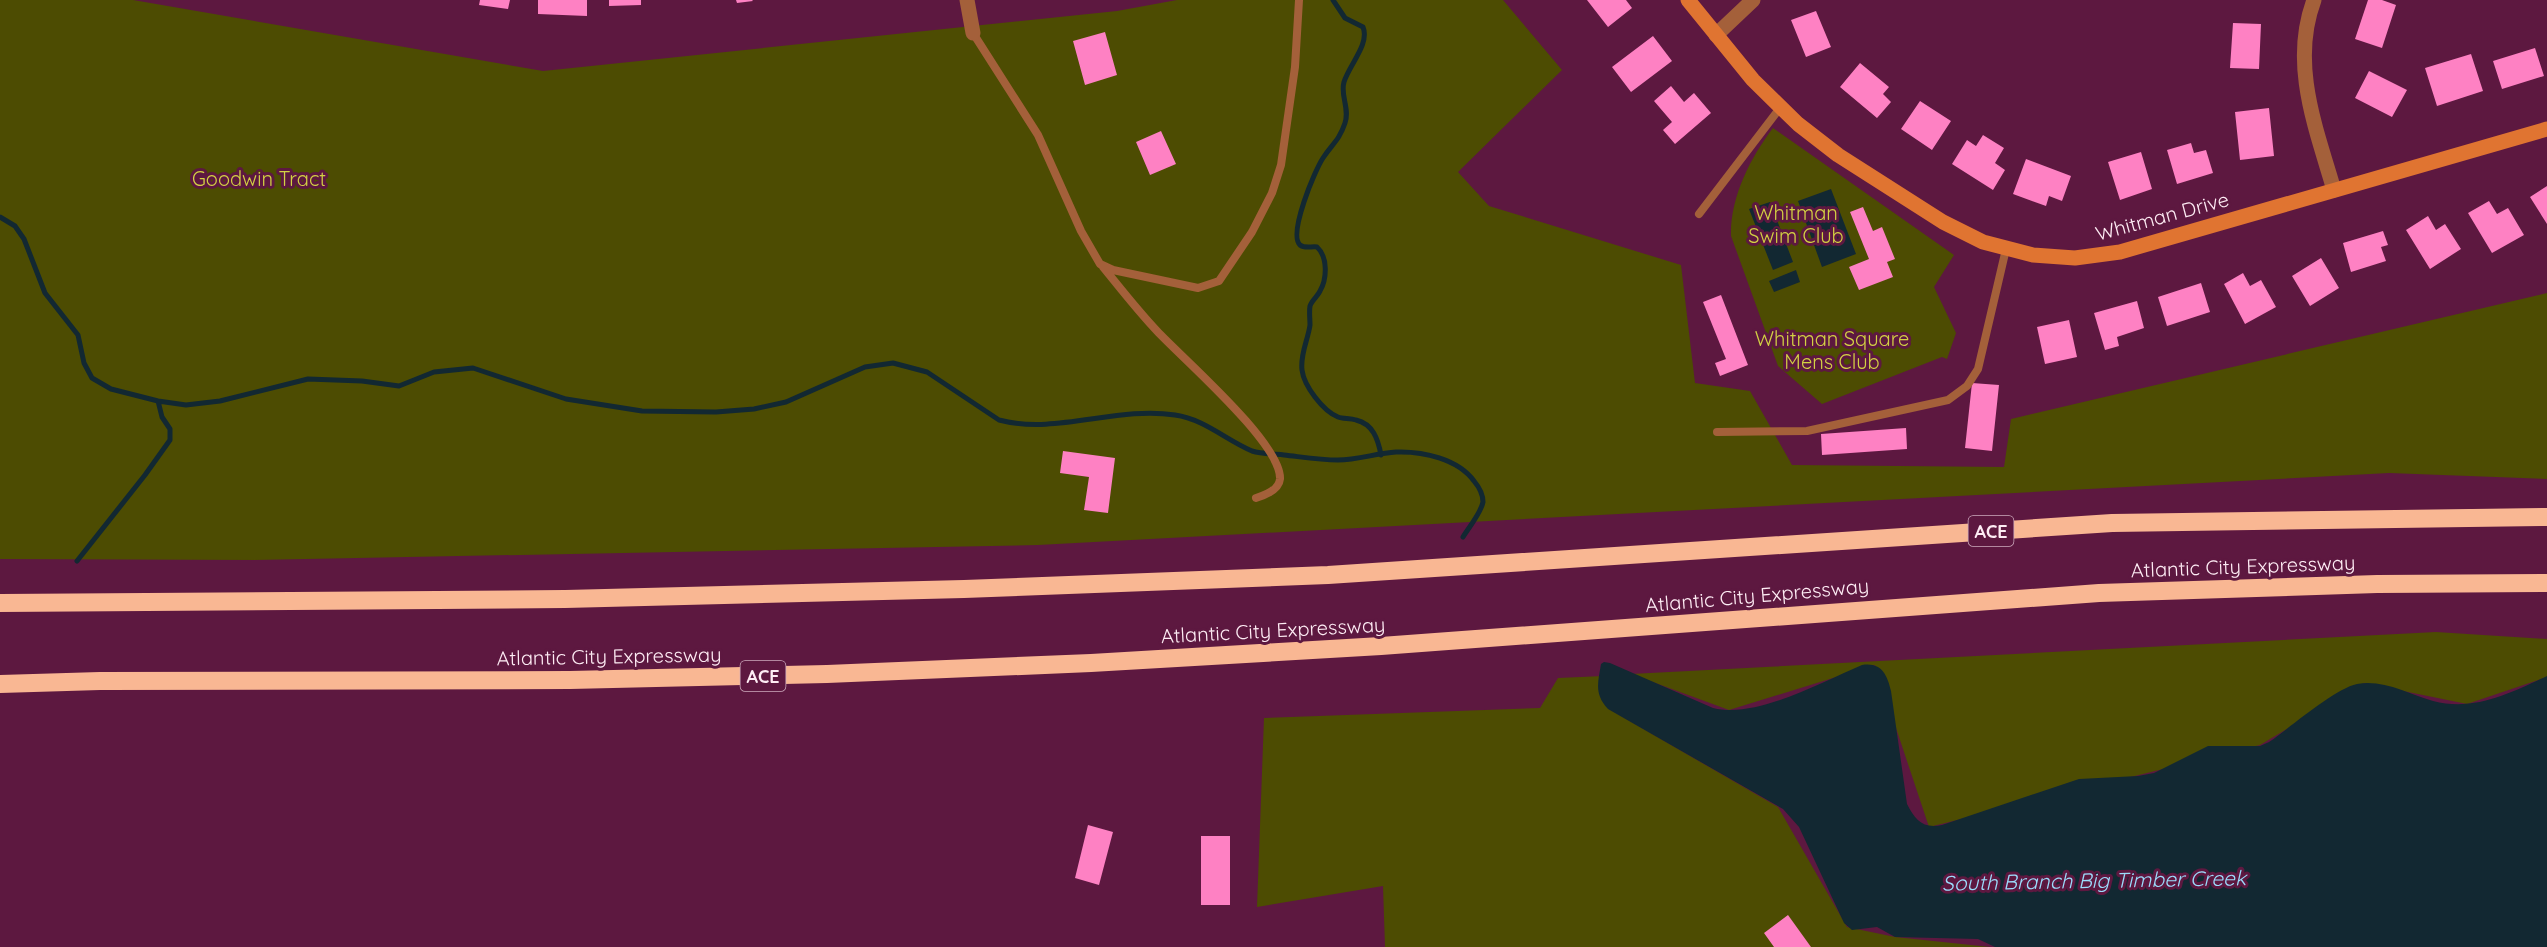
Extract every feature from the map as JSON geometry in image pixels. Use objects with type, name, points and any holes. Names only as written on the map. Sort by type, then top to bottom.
[{"type":"highway","name":"ACE","points":[[0,603],[565,598],[964,589],[1329,575],[2112,523],[2547,517]]},
{"type":"highway","name":"Atlantic City Expressway","points":[[0,684],[100,681],[570,680],[827,674],[1091,663],[1381,646],[2099,593],[2377,584],[2547,583]]},
{"type":"street","points":[[967,0],[973,33]]},
{"type":"street","name":"Whitman Drive","points":[[1689,0],[1716,35],[1780,108],[1831,150],[1962,233],[2006,249],[2053,257],[2097,256],[2547,129]]},
{"type":"street","points":[[1716,35],[1753,0]]},
{"type":"street","points":[[2314,0],[2306,34],[2304,76],[2334,190]]},
{"type":"lane","points":[[1100,264],[1113,270],[1198,288],[1219,281],[1252,232],[1272,193],[1281,165],[1295,67],[1299,0]]},
{"type":"lane","points":[[973,33],[1038,135],[1081,231],[1100,264],[1158,332],[1241,414],[1267,447],[1280,479],[1275,490],[1256,498]]},
{"type":"lane","points":[[1699,214],[1780,108]]},
{"type":"lane","points":[[1717,432],[1807,430],[1948,400],[1967,386],[1978,369],[2006,249]]},
{"type":"green space","name":"Goodwin Tract","points":[[0,0],[133,0],[543,71],[1117,11],[1177,0],[1503,0],[1562,70],[1458,172],[1489,206],[1681,265],[1695,383],[1750,391],[1792,465],[2004,467],[2011,419],[2547,293],[2547,479],[2389,473],[1038,545],[255,560],[0,559]]},
{"type":"green space","points":[[1773,128],[1954,255],[1934,287],[1956,333],[1947,359],[1942,357],[1822,404],[1778,366],[1731,236],[1734,207],[1743,179],[1749,165]]},
{"type":"green space","points":[[2436,632],[2547,639],[2547,677],[2467,704],[2364,683],[2260,745],[1929,827],[1875,665],[1729,710],[1631,674]]},
{"type":"green space","points":[[1603,676],[1609,709],[1778,807],[1847,927],[1895,937],[1990,947],[1385,947],[1383,886],[1257,907],[1264,718],[1540,708],[1558,678]]},
{"type":"water","points":[[1831,189],[1856,254],[1822,267],[1798,201]]},
{"type":"water","points":[[1770,202],[1793,262],[1773,270],[1749,209]]},
{"type":"water","points":[[1796,270],[1800,282],[1774,292],[1769,281]]},
{"type":"water","points":[[1604,662],[1713,708],[1730,710],[1769,704],[1862,665],[1878,667],[1885,675],[1891,691],[1907,804],[1920,822],[1930,826],[1942,825],[2079,779],[2154,773],[2208,746],[2260,746],[2269,742],[2337,693],[2357,684],[2386,685],[2433,701],[2463,704],[2492,699],[2547,676],[2547,947],[1995,947],[1978,939],[1895,937],[1877,927],[1852,930],[1844,923],[1799,827],[1783,809],[1608,709],[1598,688],[1601,664]]},
{"type":"building","points":[[480,0],[510,0],[508,9],[479,5]]},
{"type":"building","points":[[538,0],[587,0],[587,16],[538,14]]},
{"type":"building","points":[[609,0],[641,0],[641,5],[609,6]]},
{"type":"building","points":[[736,0],[752,0],[753,1],[737,3]]},
{"type":"building","points":[[1587,0],[1626,0],[1632,8],[1608,27]]},
{"type":"building","points":[[2368,0],[2382,0],[2396,5],[2382,48],[2355,39]]},
{"type":"building","points":[[1816,11],[1831,47],[1806,57],[1791,20]]},
{"type":"building","points":[[2233,23],[2261,24],[2259,69],[2230,68]]},
{"type":"building","points":[[1105,32],[1117,75],[1085,85],[1073,41]]},
{"type":"building","points":[[1653,36],[1672,61],[1631,92],[1612,67]]},
{"type":"building","points":[[2535,48],[2544,76],[2502,89],[2493,61]]},
{"type":"building","points":[[2471,54],[2483,91],[2437,106],[2425,68]]},
{"type":"building","points":[[1860,63],[1889,87],[1883,94],[1891,102],[1877,118],[1840,87]]},
{"type":"building","points":[[2369,71],[2407,90],[2392,117],[2355,98]]},
{"type":"building","points":[[1671,86],[1684,102],[1694,93],[1711,113],[1675,144],[1663,130],[1672,122],[1654,101]]},
{"type":"building","points":[[1920,101],[1951,121],[1932,150],[1901,129]]},
{"type":"building","points":[[2269,108],[2274,156],[2240,160],[2235,112]]},
{"type":"building","points":[[1161,131],[1176,164],[1150,175],[1136,142]]},
{"type":"building","points":[[1983,135],[2004,148],[1995,163],[2005,170],[1993,190],[1952,164],[1967,140],[1976,146]]},
{"type":"building","points":[[2191,143],[2194,153],[2206,150],[2213,173],[2177,184],[2167,150]]},
{"type":"building","points":[[2141,152],[2152,189],[2120,200],[2108,162]]},
{"type":"building","points":[[2026,159],[2071,176],[2062,201],[2049,196],[2046,206],[2013,194]]},
{"type":"building","points":[[2547,186],[2547,224],[2530,197]]},
{"type":"building","points":[[2489,201],[2497,214],[2508,208],[2524,235],[2492,253],[2468,213]]},
{"type":"building","points":[[1863,207],[1873,231],[1882,227],[1895,259],[1887,262],[1893,277],[1859,290],[1849,267],[1869,259],[1850,212]]},
{"type":"building","points":[[2428,216],[2436,230],[2445,224],[2461,249],[2430,269],[2406,230]]},
{"type":"building","points":[[2383,231],[2388,245],[2381,247],[2386,261],[2351,272],[2343,243]]},
{"type":"building","points":[[2321,258],[2339,288],[2310,306],[2292,276]]},
{"type":"building","points":[[2243,273],[2250,286],[2261,280],[2276,307],[2245,324],[2224,284]]},
{"type":"building","points":[[2201,283],[2210,312],[2167,326],[2158,297]]},
{"type":"building","points":[[1721,295],[1748,365],[1720,376],[1715,363],[1726,359],[1703,302]]},
{"type":"building","points":[[2137,301],[2144,328],[2117,337],[2119,346],[2105,350],[2094,313]]},
{"type":"building","points":[[2069,320],[2077,357],[2045,364],[2037,327]]},
{"type":"building","points":[[1972,383],[1999,385],[1992,451],[1965,448]]},
{"type":"building","points":[[1906,428],[1907,449],[1822,455],[1821,434]]},
{"type":"building","points":[[1063,451],[1115,458],[1108,513],[1084,510],[1089,477],[1060,473]]},
{"type":"building","points":[[1088,825],[1113,832],[1099,885],[1075,878]]},
{"type":"building","points":[[1201,836],[1230,836],[1230,905],[1201,905]]},
{"type":"building","points":[[1788,915],[1811,947],[1774,947],[1764,933]]},
{"type":"waterway","points":[[1333,0],[1345,18],[1363,27],[1364,40],[1344,82],[1345,123],[1314,175],[1297,228],[1297,239],[1300,245],[1317,247],[1325,262],[1322,286],[1310,306],[1310,325],[1303,353],[1302,370],[1310,390],[1326,409],[1338,417],[1362,422],[1371,429],[1381,455]]},
{"type":"waterway","name":"South Branch Big Timber Creek","points":[[0,217],[15,226],[24,239],[45,293],[78,335],[84,363],[92,378],[111,389],[158,401],[186,405],[220,401],[308,379],[362,381],[399,386],[434,372],[473,368],[566,399],[642,411],[716,412],[754,409],[786,402],[865,367],[893,363],[927,372],[999,420],[1021,424],[1065,423],[1153,413],[1186,417],[1260,453],[1331,460],[1396,452],[1417,453],[1439,458],[1467,473],[1481,493],[1482,506],[1463,537]]},
{"type":"waterway","points":[[77,561],[170,440],[170,429],[162,417],[158,401]]},
{"type":"park label","name":"Whitman Swim Club","points":[[1796,224]]},
{"type":"park label","name":"Whitman Square Mens Club","points":[[1832,350]]}]
